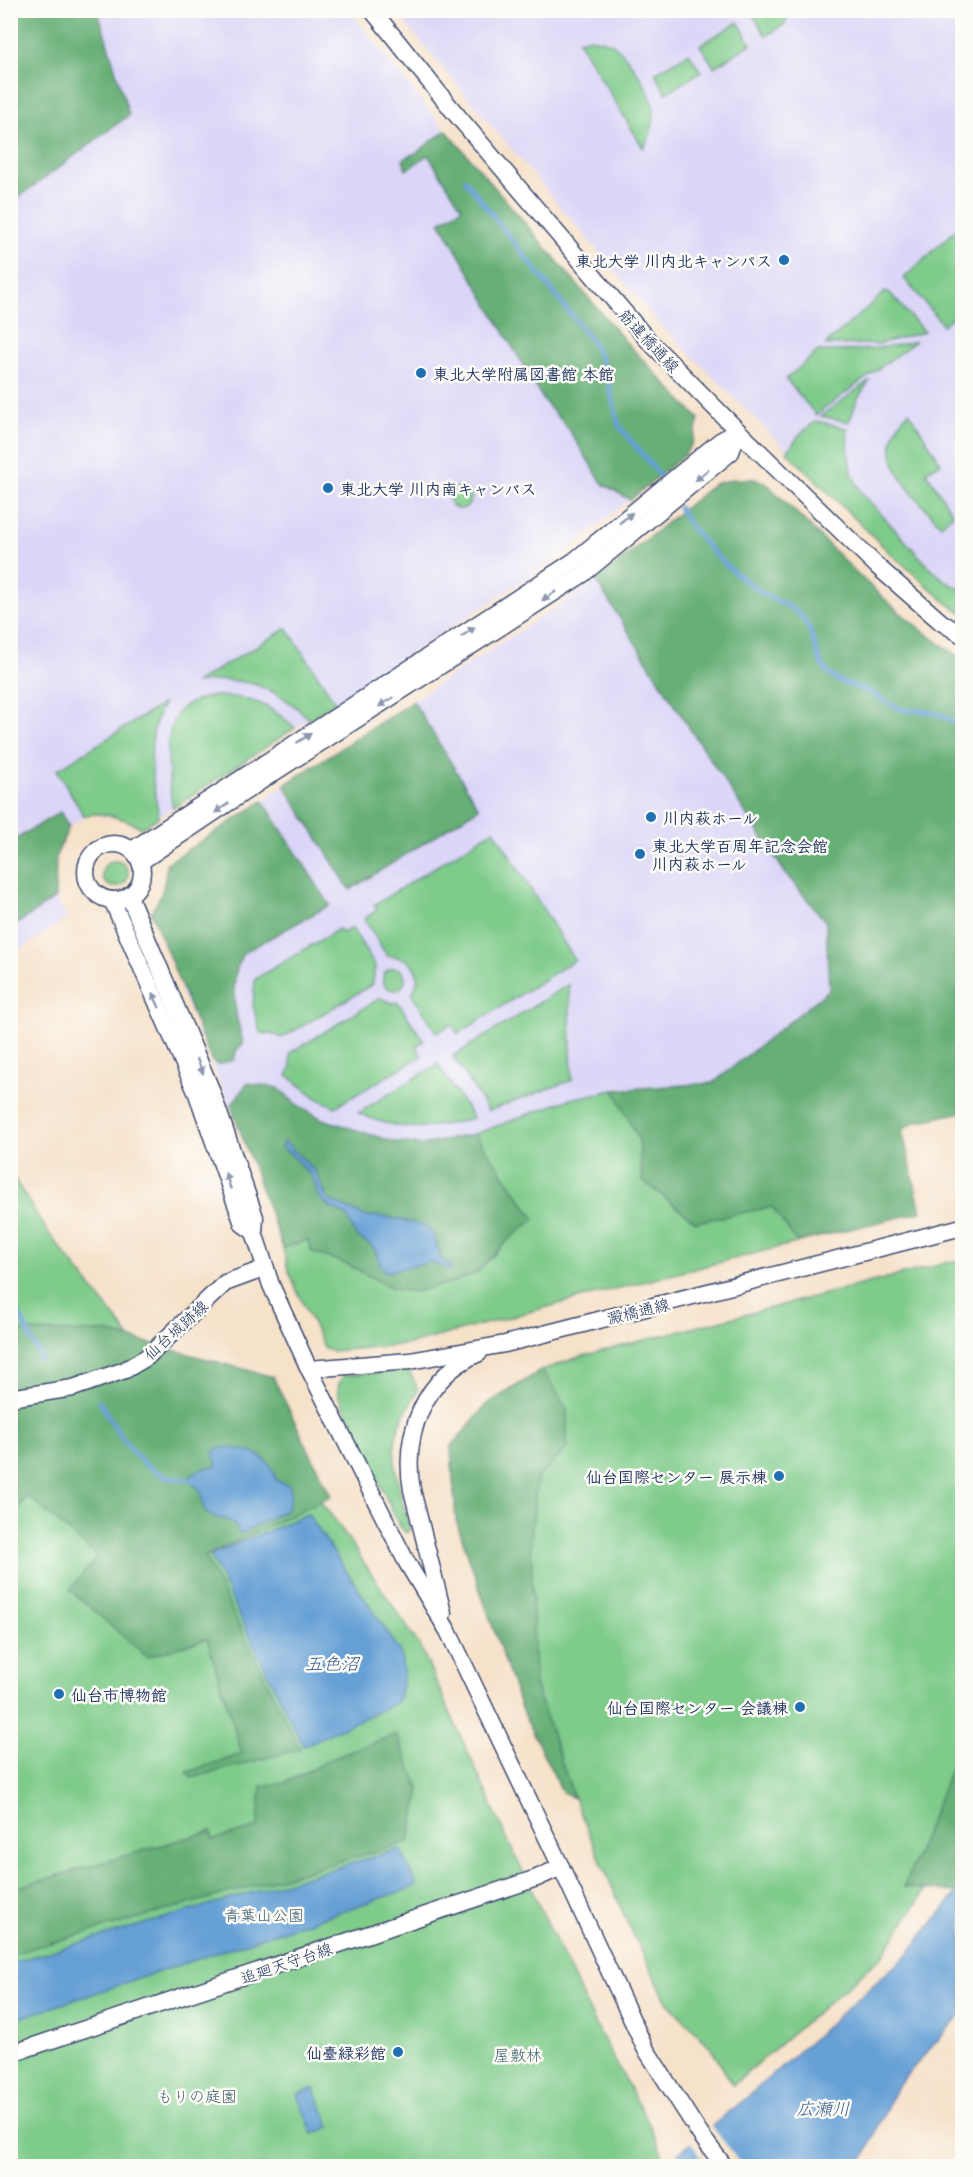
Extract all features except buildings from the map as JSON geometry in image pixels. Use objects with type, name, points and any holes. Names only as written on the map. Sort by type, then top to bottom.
[{"type":"street","name":"筋違橋通線","points":[[372,10],[450,107],[647,339],[878,567],[941,622],[963,635]]},
{"type":"street","points":[[136,856],[574,561],[720,441],[738,431]]},
{"type":"street","points":[[108,844],[117,844],[136,856],[142,878],[139,886],[129,896],[112,900],[97,895],[91,889],[86,871],[87,862],[92,854],[108,844]]},
{"type":"street","points":[[129,896],[210,1088],[255,1217],[254,1232],[271,1285],[309,1369],[406,1561],[448,1631],[645,2048],[700,2134],[724,2166]]},
{"type":"street","points":[[112,900],[197,1094],[243,1224],[254,1232]]},
{"type":"street","name":"澱橋通線","points":[[309,1369],[410,1361],[505,1344],[963,1227]]},
{"type":"street","name":"仙台城跡線","points":[[10,1398],[74,1388],[124,1370],[147,1357],[225,1283],[266,1268]]},
{"type":"street","points":[[448,1631],[409,1473],[413,1427],[424,1402],[448,1373],[461,1362],[476,1354],[505,1344]]},
{"type":"street","name":"追廻天守台線","points":[[10,2054],[537,1878],[561,1867]]},
{"type":"shaded area","name":"東北大学 川内南キャンパス","points":[[98,11],[350,11],[417,96],[626,342],[699,419],[693,442],[685,454],[558,558],[142,828],[124,819],[89,814],[69,827],[56,856],[54,882],[55,898],[67,918],[11,956],[11,203],[129,115]]},
{"type":"shaded area","name":"東北大学 川内北キャンパス","points":[[395,11],[962,11],[962,613],[948,604],[891,554],[656,320]]},
{"type":"shaded area","points":[[734,479],[754,479],[765,482],[874,589],[919,628],[962,658],[962,1112],[913,1123],[902,1130],[921,1212],[614,1090],[570,1099],[475,1134],[423,1145],[394,1142],[362,1133],[322,1119],[296,1104],[242,1134],[180,989],[330,905],[263,801],[596,581],[714,484]]},
{"type":"green space","points":[[11,10],[98,11],[129,115],[11,203]]},
{"type":"green space","points":[[788,11],[786,23],[766,36],[752,13]]},
{"type":"green space","points":[[738,22],[751,44],[714,67],[700,45]]},
{"type":"green space","points":[[587,38],[614,45],[633,67],[645,86],[654,113],[651,131],[643,148],[578,40]]},
{"type":"green space","points":[[689,53],[701,72],[666,93],[655,73]]},
{"type":"green space","points":[[446,130],[626,342],[699,419],[693,442],[685,454],[630,500],[603,484],[567,427],[544,401],[440,222],[462,208],[428,155],[406,170],[403,160]]},
{"type":"green space","points":[[962,224],[962,309],[943,325],[904,278]]},
{"type":"green space","points":[[885,292],[890,293],[924,332],[878,344],[825,345]]},
{"type":"green space","points":[[916,341],[816,415],[786,379],[818,351],[867,349]]},
{"type":"green space","points":[[870,380],[858,398],[849,422],[821,416]]},
{"type":"green space","points":[[909,412],[941,463],[926,472],[953,514],[941,525],[907,486],[893,458],[892,443],[897,428]]},
{"type":"green space","points":[[816,421],[847,428],[849,459],[853,476],[861,492],[931,569],[962,590],[962,613],[948,604],[891,554],[787,452],[800,434]]},
{"type":"green space","points":[[734,479],[754,479],[765,482],[859,576],[909,620],[962,658],[962,1112],[913,1123],[902,1130],[921,1212],[797,1242],[772,1207],[696,1222],[642,1180],[639,1140],[614,1090],[713,1083],[829,990],[826,922],[786,874],[596,581],[714,484]]},
{"type":"green space","points":[[460,487],[468,490],[471,498],[468,506],[460,509],[452,506],[449,498],[452,490]]},
{"type":"green space","points":[[287,628],[335,702],[309,719],[284,698],[257,685],[228,680],[195,683]]},
{"type":"green space","points":[[215,696],[249,700],[268,707],[295,728],[173,808],[168,756],[171,726],[179,711],[185,706],[193,701]]},
{"type":"green space","points":[[413,701],[479,808],[350,890],[284,785]]},
{"type":"green space","points":[[164,703],[154,730],[151,759],[159,817],[142,828],[114,817],[98,814],[84,816],[57,770]]},
{"type":"green space","points":[[263,801],[330,905],[243,953],[238,964],[234,998],[243,1043],[236,1051],[234,1060],[217,1065],[211,1060],[151,912],[163,890],[166,864]]},
{"type":"green space","points":[[60,812],[69,827],[56,856],[55,898],[11,928],[11,842]]},
{"type":"green space","points":[[494,830],[575,960],[458,1034],[452,1024],[437,1033],[412,994],[417,979],[414,967],[403,959],[387,956],[364,919],[377,910],[374,905]]},
{"type":"green space","points":[[115,861],[124,865],[128,874],[124,883],[115,887],[106,883],[102,874],[106,865]]},
{"type":"green space","points":[[352,928],[375,966],[373,984],[282,1038],[260,1033],[253,1005],[255,979],[339,929],[343,933]]},
{"type":"green space","points":[[390,968],[398,968],[405,975],[405,983],[398,990],[390,990],[383,983],[383,975]]},
{"type":"green space","points":[[569,984],[572,1080],[488,1111],[453,1056]]},
{"type":"green space","points":[[380,998],[392,1003],[398,1002],[424,1041],[416,1046],[422,1056],[335,1107],[317,1098],[287,1075],[291,1068],[290,1053]]},
{"type":"green space","points":[[438,1064],[473,1118],[415,1128],[388,1124],[358,1113]]},
{"type":"green space","points":[[247,1083],[278,1088],[296,1104],[322,1119],[394,1142],[423,1145],[475,1134],[535,1219],[507,1241],[476,1273],[454,1282],[415,1292],[394,1289],[346,1264],[312,1252],[308,1240],[283,1248],[231,1106]]},
{"type":"green space","points":[[614,1090],[698,1096],[851,1229],[410,1344],[333,1351],[325,1349],[287,1267],[283,1248],[242,1134],[296,1104],[322,1119],[362,1133],[394,1142],[423,1145],[475,1134],[570,1099]]},
{"type":"green space","points":[[10,1172],[47,1231],[138,1349],[11,1363]]},
{"type":"green space","points":[[962,1259],[962,1835],[882,1956],[733,2085],[710,2047],[667,2002],[627,1922],[574,1798],[563,1793],[522,1711],[456,1520],[451,1447],[487,1404],[542,1370],[582,1356]]},
{"type":"green space","points":[[11,1331],[108,1332],[273,1377],[331,1496],[205,1556],[300,1749],[192,1778],[187,1772],[242,1754],[207,1639],[147,1657],[70,1590],[97,1556],[28,1496],[11,1516]]},
{"type":"green space","points":[[409,1370],[418,1390],[400,1424],[395,1446],[398,1483],[410,1529],[406,1533],[399,1525],[339,1397],[338,1388],[344,1375]]},
{"type":"green space","points":[[542,1370],[567,1409],[567,1449],[537,1478],[531,1540],[535,1684],[574,1798],[563,1793],[522,1711],[456,1520],[451,1447],[487,1404]]},
{"type":"green space","name":"青葉山公園","points":[[10,1440],[295,1469],[338,1524],[420,1646],[503,1830],[600,2033],[648,2122],[664,2157],[651,2166],[11,2166]]},
{"type":"green space","points":[[396,1734],[420,1790],[409,1842],[11,1954],[11,1889],[211,1831],[213,1840],[258,1827],[261,1786],[285,1783],[331,1759]]},
{"type":"green space","points":[[962,1740],[962,1886],[956,1892],[904,1887]]},
{"type":"water","points":[[284,1141],[315,1171],[328,1200],[365,1216],[388,1217],[426,1226],[434,1236],[441,1260],[452,1266],[450,1270],[430,1262],[386,1272],[383,1270],[373,1248],[358,1237],[348,1217],[321,1199],[312,1178],[281,1147]]},
{"type":"water","points":[[226,1447],[257,1454],[269,1464],[276,1480],[290,1486],[291,1495],[287,1509],[240,1534],[228,1520],[208,1514],[204,1508],[200,1490],[189,1480],[197,1471],[217,1466],[213,1453],[217,1449]]},
{"type":"water","name":"五色沼","points":[[308,1514],[400,1651],[403,1677],[396,1703],[303,1746],[210,1555]]},
{"type":"water","points":[[400,1849],[417,1886],[11,2021],[11,1963]]},
{"type":"water","name":"広瀬川","points":[[962,1886],[962,2013],[897,2086],[860,2166],[663,2166],[745,2099],[908,1954]]},
{"type":"water","points":[[314,2088],[330,2127],[313,2134],[297,2094]]},
{"type":"pier","points":[[711,2125],[742,2166],[708,2166],[690,2142]]},
{"type":"waterway","points":[[465,180],[591,340],[605,368],[619,426],[660,476]]},
{"type":"waterway","points":[[679,508],[695,532],[726,565],[761,592],[792,608],[800,615],[810,632],[819,659],[829,674],[842,682],[868,691],[899,709],[939,714],[962,729]]},
{"type":"waterway","points":[[10,1302],[17,1310],[41,1359]]},
{"type":"waterway","points":[[99,1401],[124,1441],[148,1467],[165,1476],[189,1480]]},
{"type":"place","name":"東北大学 川内北キャンパス","points":[[784,260]]},
{"type":"place","name":"東北大学附属図書館 本館","points":[[421,373]]},
{"type":"place","name":"東北大学 川内南キャンパス","points":[[328,488]]},
{"type":"place","name":"川内萩ホール","points":[[651,817]]},
{"type":"place","name":"東北大学百周年記念会館 川内萩ホール","points":[[640,854]]},
{"type":"place","name":"仙台国際センター 展示棟","points":[[779,1476]]},
{"type":"place","name":"仙台市博物館","points":[[59,1694]]},
{"type":"place","name":"仙台国際センター 会議棟","points":[[800,1707]]},
{"type":"place","name":"仙臺緑彩館","points":[[398,2052]]},
{"type":"park label","name":"屋敷林","points":[[518,2054]]},
{"type":"park label","name":"もりの庭園","points":[[197,2095]]}]
